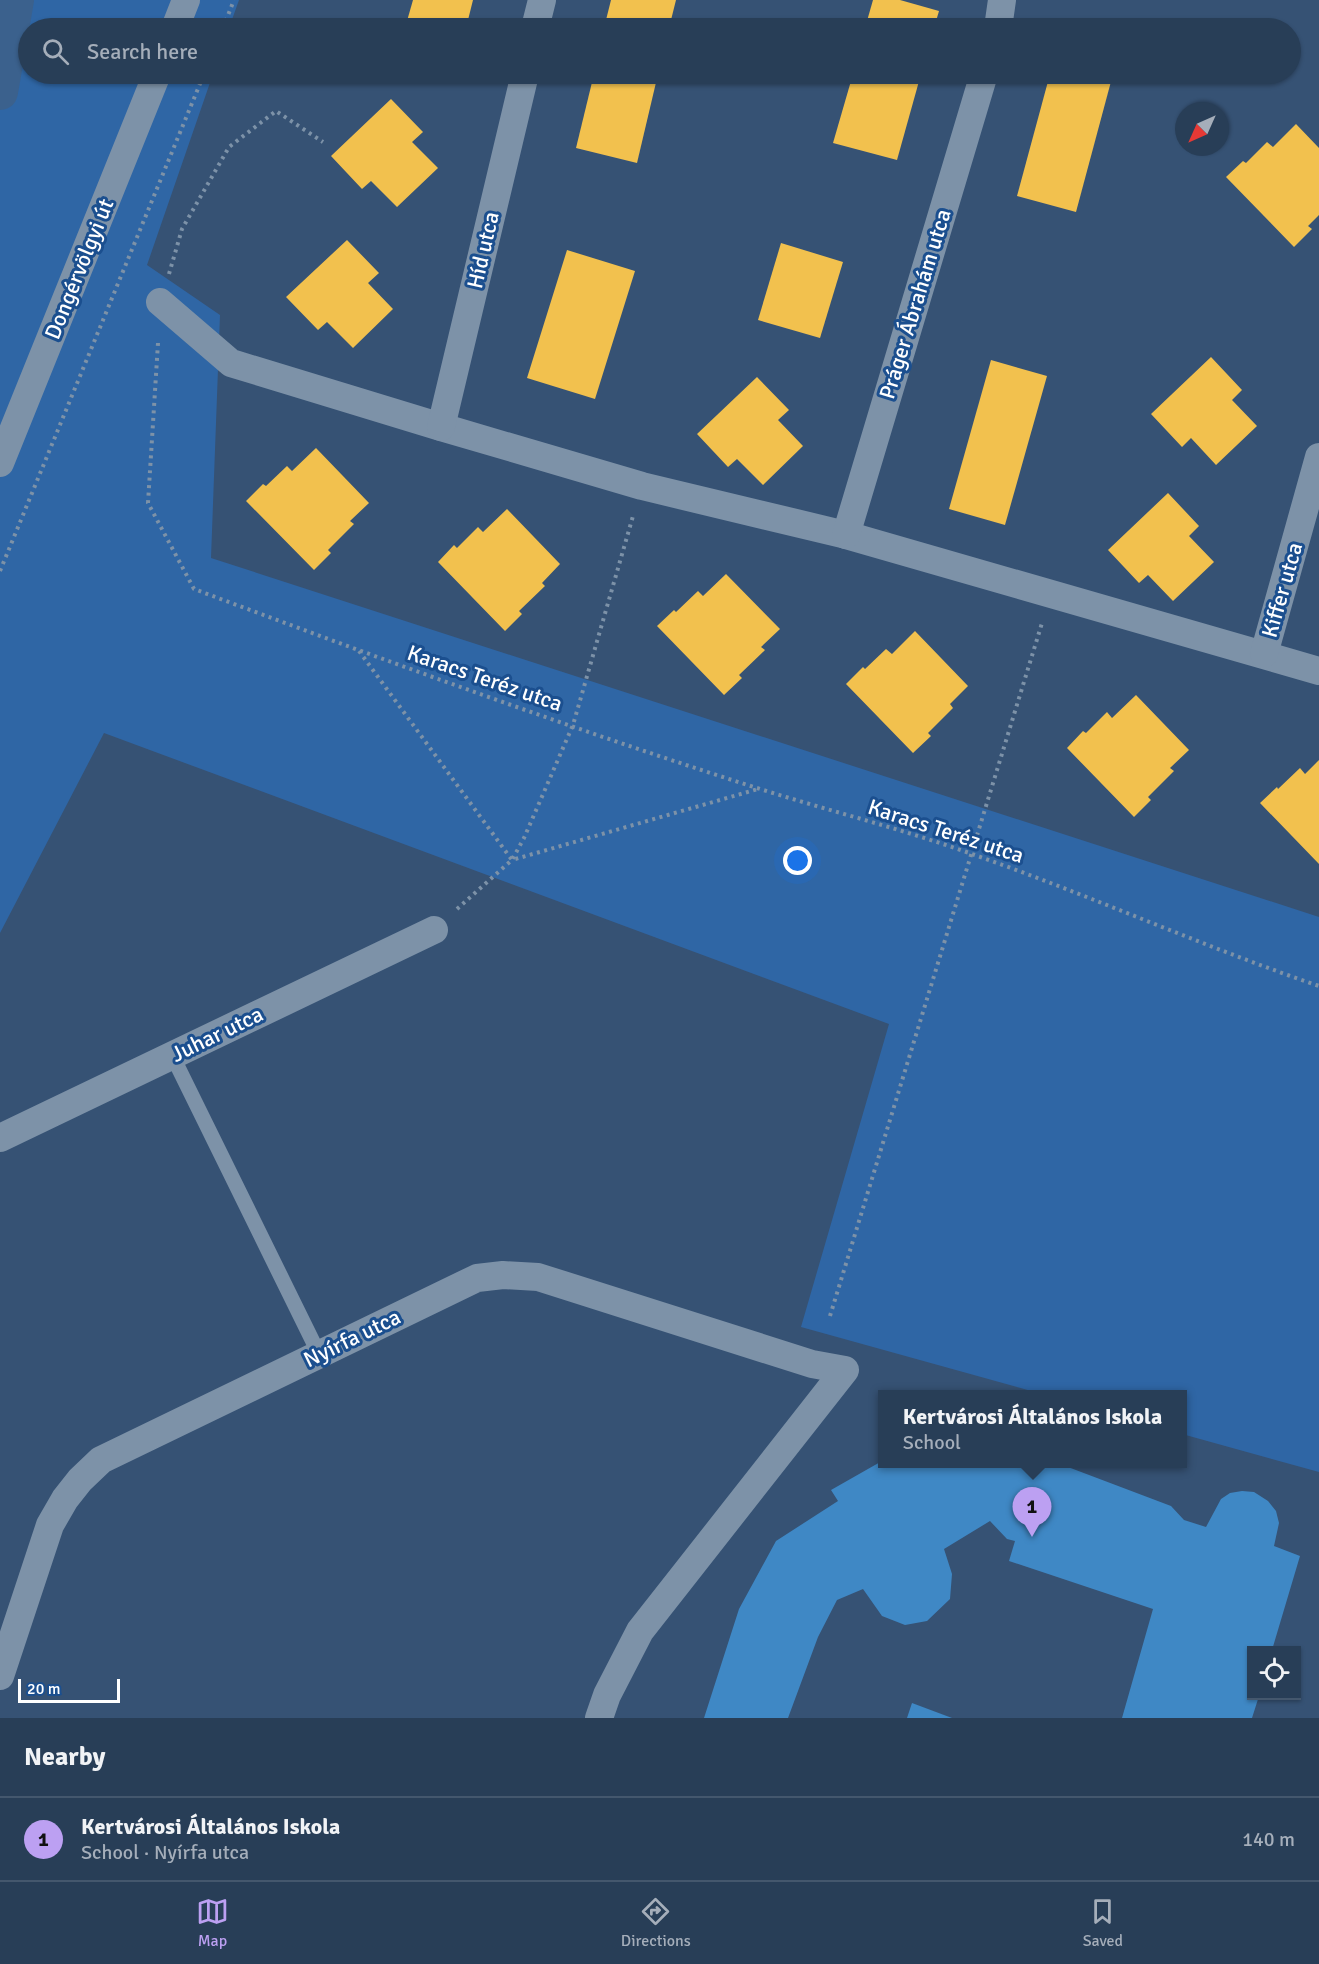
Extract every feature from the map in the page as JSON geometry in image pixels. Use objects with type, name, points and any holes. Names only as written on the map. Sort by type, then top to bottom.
[{"type":"street","points":[[179,18],[186,0]]},
{"type":"street","points":[[538,18],[542,0]]},
{"type":"street","points":[[999,18],[1002,0]]},
{"type":"street","name":"Dongérvölgyi út","points":[[0,464],[154,84]]},
{"type":"street","name":"Híd utca","points":[[441,428],[523,84]]},
{"type":"street","name":"Práger Ábrahám utca","points":[[846,535],[981,84]]},
{"type":"street","points":[[160,302],[231,363],[441,428],[642,486],[846,535],[1319,671]]},
{"type":"street","name":"Kiffer utca","points":[[1264,654],[1319,457]]},
{"type":"street","name":"Juhar utca","points":[[0,1138],[434,930]]},
{"type":"street","name":"Nyírfa utca","points":[[0,1676],[50,1525],[65,1499],[80,1480],[101,1460],[477,1278],[503,1275],[538,1277],[812,1364],[845,1370],[640,1631],[607,1695],[599,1718]]},
{"type":"lane","points":[[172,1055],[319,1354]]},
{"type":"path","points":[[227,18],[234,0]]},
{"type":"path","points":[[0,571],[200,84]]},
{"type":"path","name":"Karacs Teréz utca","points":[[323,142],[276,111],[229,147],[182,229],[160,302],[148,503],[194,589],[358,651],[573,726],[759,788],[971,853],[1319,987]]},
{"type":"path","points":[[434,930],[512,860],[524,838],[573,726],[642,486]]},
{"type":"path","points":[[830,1316],[1051,593]]},
{"type":"path","points":[[358,651],[512,860]]},
{"type":"path","points":[[512,860],[759,788]]},
{"type":"shaded area","points":[[0,0],[239,0],[233,18],[18,18],[18,84],[210,84],[147,265],[220,315],[211,558],[1319,917],[1319,1472],[1187,1435],[1187,1390],[1028,1390],[801,1327],[889,1024],[104,733],[0,933]]},
{"type":"building: Homes","points":[[413,0],[473,0],[468,18],[408,18]]},
{"type":"building: Homes","points":[[611,0],[676,0],[672,18],[606,18]]},
{"type":"building: Homes","points":[[873,0],[900,0],[939,11],[937,18],[868,18]]},
{"type":"building: Homes","points":[[592,84],[656,84],[637,163],[576,148]]},
{"type":"building: Homes","points":[[850,84],[918,84],[897,160],[833,143]]},
{"type":"building: Homes","points":[[1047,84],[1110,84],[1076,212],[1017,196]]},
{"type":"building: Homes","points":[[391,99],[423,132],[412,142],[438,168],[397,207],[371,181],[362,189],[331,156]]},
{"type":"building: Homes","points":[[1296,124],[1319,148],[1319,215],[1308,226],[1312,229],[1294,247],[1226,177],[1243,161],[1246,163],[1267,142],[1273,147]]},
{"type":"building: Homes","points":[[347,240],[379,273],[368,283],[393,309],[353,348],[327,322],[318,330],[286,297]]},
{"type":"building: Homes","points":[[781,243],[843,262],[820,338],[758,320]]},
{"type":"building: Homes","points":[[567,250],[635,271],[595,399],[527,378]]},
{"type":"building: Homes","points":[[1211,357],[1242,390],[1232,400],[1257,426],[1216,465],[1191,438],[1182,447],[1151,414]]},
{"type":"building: Homes","points":[[991,360],[1047,376],[1005,525],[949,509]]},
{"type":"building: Homes","points":[[757,377],[789,410],[778,420],[803,446],[763,485],[737,459],[728,467],[697,434]]},
{"type":"building: Homes","points":[[316,448],[369,503],[350,521],[354,524],[328,550],[331,553],[314,570],[246,501],[263,484],[266,486],[287,466],[292,471]]},
{"type":"building: Homes","points":[[1168,493],[1199,526],[1189,536],[1214,562],[1173,601],[1148,575],[1139,583],[1108,550]]},
{"type":"building: Homes","points":[[507,509],[560,564],[542,583],[545,586],[519,611],[522,614],[505,631],[438,562],[454,545],[457,548],[478,527],[483,532]]},
{"type":"building: Homes","points":[[726,574],[780,629],[761,647],[765,650],[739,675],[742,678],[724,695],[657,626],[698,591],[703,596]]},
{"type":"building: Homes","points":[[915,631],[968,686],[950,704],[953,708],[928,733],[931,736],[913,753],[846,684],[886,649],[892,654]]},
{"type":"building: Homes","points":[[1136,695],[1189,750],[1170,768],[1174,771],[1148,797],[1151,800],[1134,817],[1067,748],[1083,731],[1086,733],[1107,712],[1112,718]]},
{"type":"building: Homes","points":[[1319,760],[1319,864],[1260,803],[1300,768],[1305,774]]},
{"type":"building: Schools","points":[[878,1463],[878,1468],[1071,1468],[1171,1506],[1184,1520],[1206,1527],[1221,1499],[1230,1493],[1254,1492],[1268,1501],[1276,1511],[1279,1523],[1274,1546],[1300,1556],[1273,1646],[1247,1646],[1247,1700],[1258,1700],[1252,1718],[1122,1718],[1153,1609],[1009,1561],[1015,1541],[1007,1539],[990,1521],[944,1549],[952,1574],[950,1599],[927,1621],[905,1625],[882,1616],[863,1589],[837,1600],[818,1637],[788,1718],[704,1718],[739,1609],[776,1541],[838,1501],[831,1490]]},
{"type":"building: Schools","points":[[912,1703],[952,1718],[907,1718]]},
{"type":"waterway","points":[[0,92],[16,0]]},
{"type":"place","name":"Kertvárosi Általános Iskola","points":[[1032,1537]]}]
